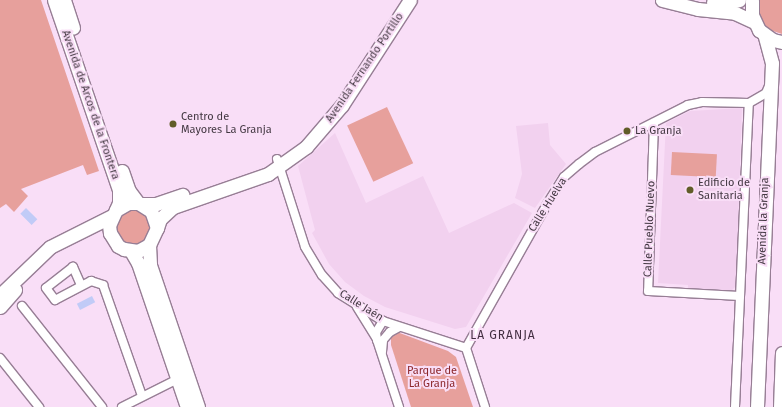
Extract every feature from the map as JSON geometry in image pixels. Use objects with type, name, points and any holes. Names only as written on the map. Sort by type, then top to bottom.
[{"type":"main road","name":"Avenida de Arcos de la Frontera","points":[[54,0],[119,190],[119,203],[109,225],[112,238]]},
{"type":"main road","name":"Avenida de Arcos de la Frontera","points":[[64,0],[127,187],[139,204],[154,216],[157,228]]},
{"type":"main road","name":"Avenida Fernando Portillo","points":[[139,204],[162,202],[277,164],[326,113],[400,0]]},
{"type":"main road","name":"Avenida Fernando Portillo","points":[[157,228],[160,219],[173,207],[257,178],[306,147],[331,120],[410,0]]},
{"type":"main road","points":[[662,0],[698,9],[735,13],[754,22],[765,36],[782,42]]},
{"type":"main road","points":[[694,0],[723,3],[739,0]]},
{"type":"main road","points":[[752,0],[754,22]]},
{"type":"main road","name":"Avenida la Granja","points":[[757,407],[771,53],[765,36]]},
{"type":"main road","points":[[0,295],[50,247],[114,213],[123,205],[139,204]]},
{"type":"main road","points":[[157,228],[149,245],[150,265],[198,407]]},
{"type":"main road","points":[[0,307],[33,270],[66,245],[84,238],[99,235],[112,238],[118,246],[131,251],[138,263],[188,407]]},
{"type":"main road","points":[[131,251],[149,245]]},
{"type":"main road","points":[[780,407],[782,353]]},
{"type":"street","points":[[735,407],[749,103],[766,93],[770,84]]},
{"type":"street","name":"Calle Huelva","points":[[466,348],[564,177],[595,152],[688,105],[702,102],[749,103]]},
{"type":"street","name":"Calle Pueblo Nuevo","points":[[654,123],[648,291],[740,296]]},
{"type":"street","name":"Calle Jaén","points":[[277,164],[305,247],[322,275],[338,293],[382,321],[466,348]]},
{"type":"street","points":[[81,285],[97,281],[107,291],[142,396]]},
{"type":"street","points":[[355,305],[380,340]]},
{"type":"street","points":[[22,306],[102,407]]},
{"type":"street","points":[[382,321],[380,340],[382,352],[400,407]]},
{"type":"street","points":[[380,340],[399,327]]},
{"type":"street","points":[[466,348],[485,407]]},
{"type":"street","points":[[0,358],[39,407]]},
{"type":"street","points":[[122,407],[178,378]]},
{"type":"shaded area","points":[[742,108],[736,286],[731,291],[688,289],[688,285],[658,283],[666,123],[690,111]]},
{"type":"shaded area","points":[[548,123],[550,145],[566,164],[535,208],[515,198],[522,174],[516,126]]},
{"type":"shaded area","points":[[335,133],[366,203],[423,176],[449,233],[514,203],[532,213],[466,327],[455,329],[385,307],[364,296],[345,282],[329,264],[312,233],[315,230],[298,166]]},
{"type":"green space","points":[[0,0],[41,0],[99,171],[87,175],[83,165],[21,189],[28,196],[14,212],[6,204],[0,208]]},
{"type":"green space","points":[[758,0],[782,0],[782,34],[770,30],[763,24],[759,17]]},
{"type":"green space","points":[[387,107],[413,163],[373,182],[347,126]]},
{"type":"green space","points":[[672,152],[717,154],[716,177],[671,175]]},
{"type":"green space","points":[[137,209],[146,214],[150,220],[150,234],[146,240],[137,245],[129,245],[120,240],[116,234],[115,223],[120,214],[126,210]]},
{"type":"green space","name":"Parque de La Granja","points":[[397,332],[448,351],[456,357],[473,407],[411,407],[391,345],[391,336]]},
{"type":"water","points":[[26,208],[37,219],[32,225],[20,214]]},
{"type":"water","points":[[92,296],[95,302],[80,310],[77,304]]},
{"type":"place","name":"Centro de Mayores La Granja","points":[[173,124]]},
{"type":"place","name":"La Granja","points":[[627,131]]},
{"type":"place","name":"Edificio de Sanitaria","points":[[690,190]]},
{"type":"district","name":"LA GRANJA","points":[[503,336]]}]
